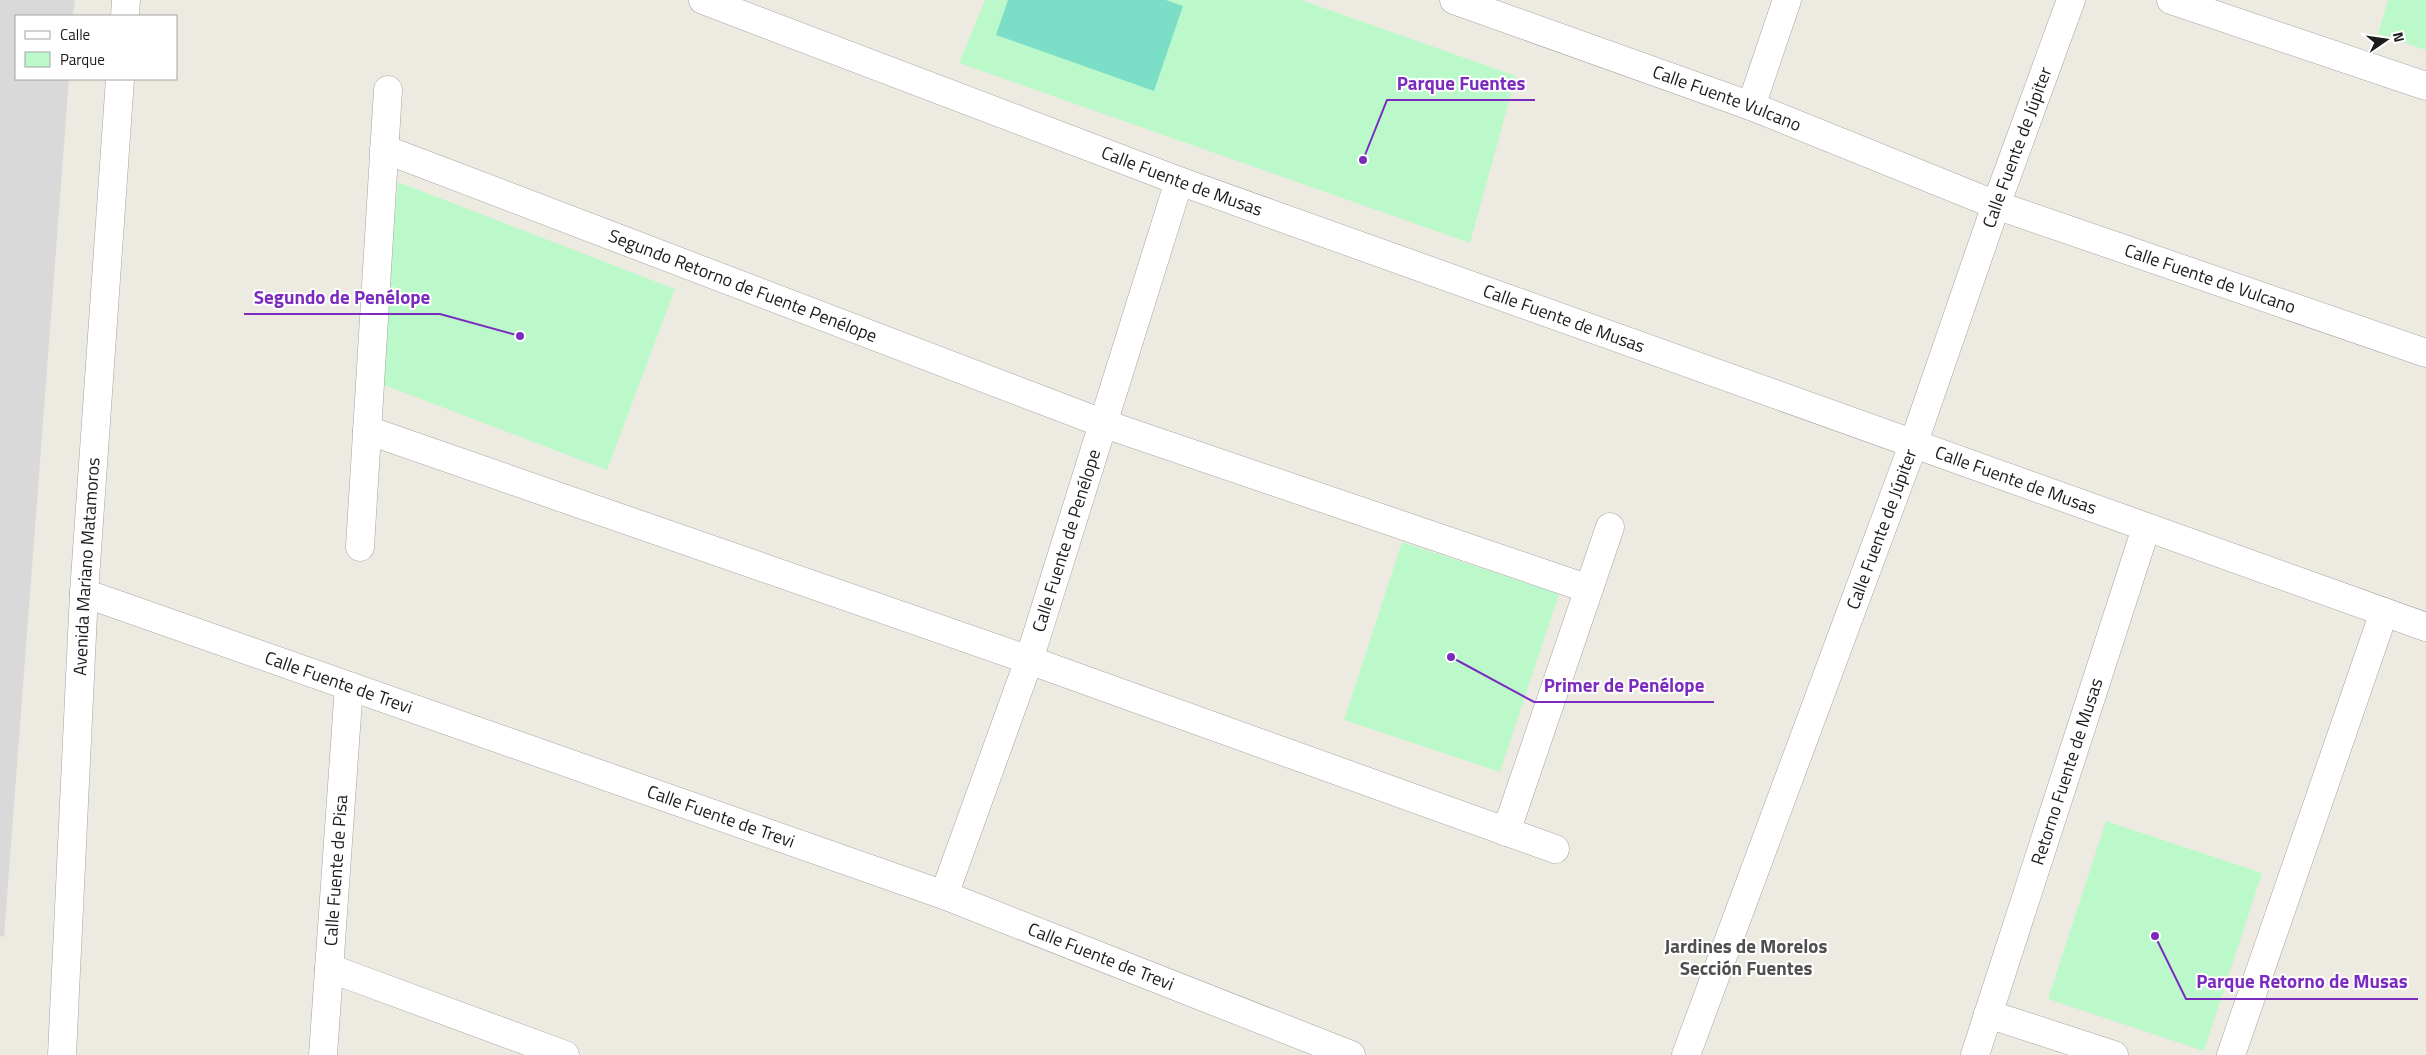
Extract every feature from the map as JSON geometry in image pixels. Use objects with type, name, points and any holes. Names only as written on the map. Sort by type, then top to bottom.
[{"type":"street","points":[[125,15],[126,0]]},
{"type":"street","name":"Calle Fuente de Musas","points":[[703,0],[1179,181],[2426,627]]},
{"type":"street","name":"Calle Fuente Vulcano","points":[[1454,0],[1508,9],[1996,205]]},
{"type":"street","points":[[1751,106],[1787,0]]},
{"type":"street","name":"Calle Fuente de Júpiter","points":[[1686,1055],[1913,445],[1996,205],[2071,0]]},
{"type":"street","points":[[2171,0],[2426,86]]},
{"type":"street","name":"Avenida Mariano Matamoros","points":[[62,1055],[84,593],[120,80]]},
{"type":"street","points":[[360,547],[388,90]]},
{"type":"street","name":"Segundo Retorno de Fuente Penélope","points":[[384,149],[1102,422],[1589,589]]},
{"type":"street","name":"Calle Fuente de Penélope","points":[[944,896],[1029,660],[1179,181]]},
{"type":"street","name":"Calle Fuente de Vulcano","points":[[1996,205],[2426,352]]},
{"type":"street","points":[[367,430],[1029,660],[1555,849]]},
{"type":"street","points":[[1506,832],[1610,527]]},
{"type":"street","name":"Retorno Fuente de Musas","points":[[1975,1055],[2146,528]]},
{"type":"street","name":"Calle Fuente de Trevi","points":[[84,593],[944,896],[1351,1055]]},
{"type":"street","points":[[2231,1055],[2384,612]]},
{"type":"street","name":"Calle Fuente de Pisa","points":[[324,1055],[349,686]]},
{"type":"street","points":[[329,968],[565,1055]]},
{"type":"street","points":[[1988,1014],[2114,1055]]},
{"type":"shaded area","points":[[0,0],[75,0],[73,15],[15,15],[15,80],[69,80],[4,937],[0,936]]},
{"type":"shaded area","points":[[1008,0],[1166,0],[1183,6],[1154,91],[996,35]]},
{"type":"green space","points":[[985,0],[1301,0],[1516,76],[1470,243],[959,63]]},
{"type":"green space","points":[[2388,0],[2426,0],[2426,50],[2378,34]]},
{"type":"green space","points":[[398,182],[675,289],[607,470],[379,383]]},
{"type":"green space","points":[[1402,542],[1559,594],[1500,772],[1344,720]]},
{"type":"green space","points":[[2106,821],[2262,873],[2204,1051],[2048,999]]},
{"type":"place","name":"Parque Fuentes","points":[[1363,160]]},
{"type":"place","name":"Segundo de Penélope","points":[[520,336]]},
{"type":"place","name":"Primer de Penélope","points":[[1451,657]]},
{"type":"place","name":"Parque Retorno de Musas","points":[[2155,936]]},
{"type":"district","name":"Jardines de Morelos Sección Fuentes","points":[[1746,957]]}]
